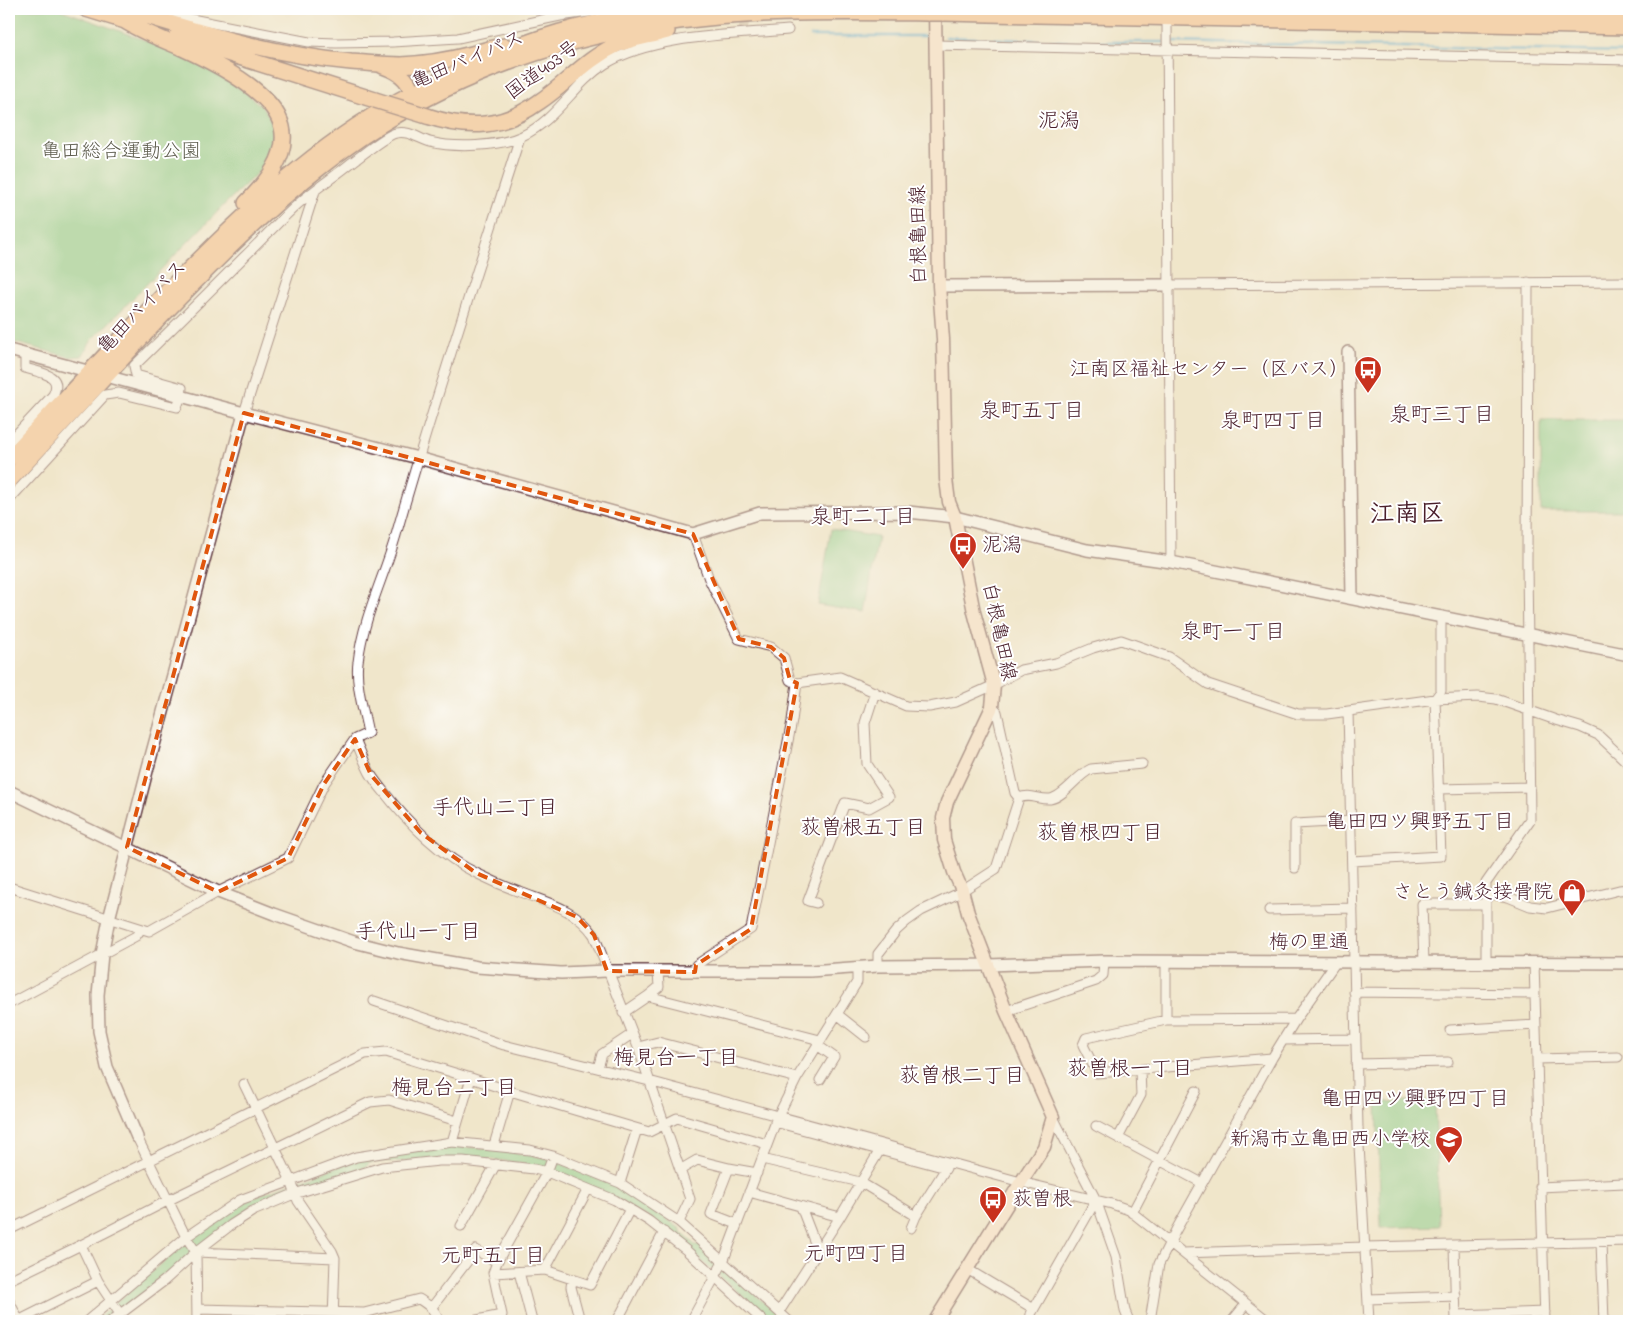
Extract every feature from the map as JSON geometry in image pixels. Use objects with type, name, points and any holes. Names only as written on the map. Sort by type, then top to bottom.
[{"type":"highway","name":"国道403号","points":[[86,9],[124,15],[280,52],[330,60],[377,64],[421,63],[471,54],[496,47],[519,45]]},
{"type":"highway","name":"亀田バイパス","points":[[9,481],[201,275],[270,209],[328,161],[376,128],[410,101],[451,74],[488,60],[519,45],[557,33],[607,21],[660,11],[689,9]]},
{"type":"highway","points":[[1317,9],[1629,16]]},
{"type":"highway","name":"亀田バイパス","points":[[9,459],[149,309],[265,197],[318,154],[370,118],[445,89],[490,69],[559,45],[654,25],[722,17],[785,13],[935,12],[1629,28]]},
{"type":"highway","name":"国道403号","points":[[124,15],[375,100],[465,126],[488,125],[514,118],[540,102],[589,62],[616,45],[667,31],[785,13]]},
{"type":"highway","name":"国道403号","points":[[124,15],[140,31],[181,47],[232,73],[260,94],[273,108],[282,127],[282,148],[274,170],[254,195],[199,250],[149,309]]},
{"type":"highway","points":[[1379,23],[1392,30],[1629,36]]},
{"type":"highway","name":"国道403号","points":[[377,64],[395,70],[405,78],[410,86],[410,101]]},
{"type":"main road","name":"白根亀田線","points":[[935,12],[946,480],[949,502],[955,516],[974,612],[994,685],[992,707],[947,802],[943,818],[944,840],[968,913],[988,965],[1052,1117]]},
{"type":"main road","points":[[935,1321],[1044,1147],[1052,1117]]},
{"type":"street","points":[[144,9],[308,42],[336,43],[458,38],[560,16],[610,9]]},
{"type":"street","points":[[1167,24],[1171,562]]},
{"type":"street","points":[[9,500],[105,395],[119,393],[177,407],[182,388],[136,375],[134,366],[299,203],[394,133],[403,132],[447,146],[468,146],[520,137],[540,126],[604,64],[650,46],[682,39],[742,32],[788,30]]},
{"type":"street","points":[[936,45],[1167,48],[1629,60]]},
{"type":"street","points":[[10,889],[149,931],[218,892],[288,858],[324,784],[355,738],[368,733],[361,700],[358,665],[361,640],[390,555],[418,458],[520,137]]},
{"type":"street","points":[[197,1321],[196,1252],[186,1237],[137,1138],[107,1067],[99,1030],[98,995],[102,954],[127,847],[244,413],[315,191]]},
{"type":"street","points":[[1486,963],[1486,883],[1530,820],[1528,282]]},
{"type":"street","points":[[940,286],[1629,282]]},
{"type":"street","points":[[9,350],[418,458],[693,534],[760,513],[908,512],[955,516],[1087,550],[1171,562],[1629,655]]},
{"type":"street","points":[[1348,352],[1352,598]]},
{"type":"street","points":[[9,442],[53,395],[57,388],[56,382],[52,377],[25,368],[25,355]]},
{"type":"street","points":[[9,500],[38,469]]},
{"type":"street","points":[[693,534],[710,579],[739,639],[771,647],[784,658],[790,680],[797,683],[840,677],[906,706],[929,707],[956,702],[994,685],[1021,670],[1056,663],[1093,648],[1121,640],[1169,657],[1208,684],[1298,714],[1327,714],[1435,700],[1478,697],[1496,699],[1580,727],[1598,735],[1629,764]]},
{"type":"street","points":[[1352,861],[1441,856],[1435,700],[1441,691],[1441,616]]},
{"type":"street","points":[[695,972],[696,965],[751,929],[792,721],[797,683]]},
{"type":"street","points":[[816,903],[808,901],[845,803],[869,808],[889,798],[867,764],[865,723],[875,692]]},
{"type":"street","points":[[992,707],[997,712],[1015,793],[1019,798]]},
{"type":"street","points":[[1348,710],[1355,1039],[1369,1321]]},
{"type":"street","points":[[355,738],[371,775],[400,812],[421,833],[458,863],[476,873],[521,893],[548,901],[578,917],[594,935],[623,1013],[638,1047],[690,1199],[679,1222]]},
{"type":"street","points":[[878,966],[878,954],[907,921],[921,911],[983,879],[996,869],[1019,798],[1026,795],[1050,799],[1064,791],[1084,771],[1142,764]]},
{"type":"street","points":[[1438,789],[1530,788]]},
{"type":"street","name":"梅の里通","points":[[9,791],[218,892],[318,931],[408,955],[519,972],[561,974],[607,971],[810,971],[878,966],[1104,961],[1629,963]]},
{"type":"street","points":[[1295,868],[1295,824],[1350,821]]},
{"type":"street","points":[[1486,893],[1508,897],[1530,906],[1547,908],[1619,890],[1629,890]]},
{"type":"street","points":[[1424,963],[1422,904],[1486,904]]},
{"type":"street","points":[[1269,910],[1353,908]]},
{"type":"street","points":[[9,1004],[136,936],[141,929]]},
{"type":"street","points":[[1006,1011],[1096,981],[1103,975],[1104,961]]},
{"type":"street","points":[[1166,962],[1166,1020]]},
{"type":"street","points":[[1150,1321],[1159,1264],[1169,1243],[1272,1058],[1296,1019],[1336,962]]},
{"type":"street","points":[[1454,1245],[1456,1318],[1545,1317],[1534,963]]},
{"type":"street","points":[[691,1321],[724,1262],[776,1119],[797,1078],[857,982],[857,967]]},
{"type":"street","points":[[623,1013],[659,987],[658,972]]},
{"type":"street","points":[[1354,992],[1535,994]]},
{"type":"street","points":[[648,996],[818,1043],[834,1057],[820,1080]]},
{"type":"street","points":[[374,1001],[504,1045],[649,1081],[946,1168],[916,1216],[911,1228]]},
{"type":"street","points":[[838,1014],[866,1037]]},
{"type":"street","points":[[1272,1058],[1097,1073],[1083,1045],[1086,1038],[1166,1020],[1296,1019]]},
{"type":"street","points":[[1450,1030],[1536,1025]]},
{"type":"street","points":[[598,1068],[602,1054],[632,1034]]},
{"type":"street","points":[[1283,1040],[1355,1039]]},
{"type":"street","points":[[638,1047],[658,1042],[797,1078]]},
{"type":"street","points":[[9,1230],[150,1162],[255,1107],[365,1054],[386,1052],[649,1132],[677,1118],[767,1144]]},
{"type":"street","points":[[1537,1059],[1618,1057]]},
{"type":"street","points":[[1356,1064],[1448,1062]]},
{"type":"street","points":[[1118,1138],[1141,1095],[1140,1070]]},
{"type":"street","points":[[452,1142],[471,1078]]},
{"type":"street","points":[[244,1084],[291,1181],[294,1194],[332,1250],[335,1258],[333,1317]]},
{"type":"street","points":[[494,1146],[510,1091]]},
{"type":"street","points":[[1132,1213],[1196,1091]]},
{"type":"street","points":[[9,1280],[82,1246],[169,1200],[370,1102],[389,1100],[457,1121]]},
{"type":"street","points":[[1052,1117],[1096,1200],[1116,1257],[1125,1311],[1129,1321]]},
{"type":"street","points":[[776,1119],[942,1159],[1021,1182],[1112,1204],[1132,1213],[1268,1321]]},
{"type":"street","points":[[1096,1126],[1202,1183]]},
{"type":"street","points":[[620,1183],[637,1129]]},
{"type":"street","points":[[87,1321],[186,1237],[240,1200],[356,1157],[452,1142],[530,1150],[553,1156],[620,1183],[679,1222],[789,1321]]},
{"type":"street","points":[[779,1312],[840,1217],[880,1150]]},
{"type":"street","points":[[472,1321],[502,1315],[493,1274],[497,1262],[547,1172],[553,1156]]},
{"type":"street","points":[[762,1159],[860,1182],[916,1216]]},
{"type":"street","points":[[680,1170],[697,1160],[756,1173]]},
{"type":"street","points":[[111,1321],[164,1281],[196,1252],[253,1211],[294,1194],[382,1166],[463,1161],[547,1172],[615,1200],[664,1232],[716,1276],[763,1321]]},
{"type":"street","points":[[461,1226],[496,1164]]},
{"type":"street","points":[[729,1168],[710,1214],[737,1224]]},
{"type":"street","points":[[1540,1187],[1624,1183]]},
{"type":"street","points":[[545,1270],[588,1189]]},
{"type":"street","points":[[749,1192],[840,1217]]},
{"type":"street","points":[[1030,1321],[1034,1309],[1096,1200]]},
{"type":"street","points":[[801,1207],[818,1251]]},
{"type":"street","points":[[493,1274],[545,1270],[590,1285],[630,1209]]},
{"type":"street","points":[[617,1321],[664,1232]]},
{"type":"street","points":[[1183,1253],[1629,1241]]},
{"type":"street","points":[[1601,1242],[1604,1321]]},
{"type":"street","points":[[82,1246],[98,1281],[120,1314]]},
{"type":"street","points":[[432,1307],[476,1250],[497,1262]]},
{"type":"street","points":[[196,1252],[335,1258]]},
{"type":"street","points":[[967,1269],[1034,1309]]},
{"type":"street","points":[[519,1272],[532,1321]]},
{"type":"street","points":[[572,1280],[571,1287],[580,1321]]},
{"type":"street","points":[[9,1301],[19,1321],[98,1281]]},
{"type":"street","points":[[1368,1299],[1456,1296]]},
{"type":"street","points":[[198,1309],[333,1317],[365,1317],[419,1298],[432,1307],[439,1321]]},
{"type":"street","points":[[1232,1321],[1246,1304]]},
{"type":"highlighted area","points":[[244,413],[693,534],[739,639],[771,647],[784,658],[790,680],[797,683],[751,929],[696,965],[695,972],[607,971],[594,935],[577,917],[476,873],[421,833],[371,775],[355,739],[324,784],[288,858],[218,892],[127,847]]},
{"type":"green space","name":"亀田総合運動公園","points":[[9,9],[59,9],[172,50],[224,77],[249,95],[265,110],[273,126],[273,150],[265,166],[229,200],[92,340],[82,356],[70,357],[9,341]]},
{"type":"green space","points":[[1541,420],[1629,420],[1629,511],[1541,511]]},
{"type":"green space","points":[[831,529],[878,537],[865,613],[818,605]]},
{"type":"green space","points":[[1435,1100],[1439,1226],[1381,1228],[1377,1102]]},
{"type":"green space","points":[[433,1148],[483,1148],[547,1158],[609,1183],[639,1199],[681,1229],[681,1232],[695,1245],[699,1245],[785,1321],[772,1321],[652,1219],[526,1164],[467,1158],[369,1163],[366,1167],[258,1205],[109,1321],[95,1321],[210,1222],[253,1197],[356,1160]]},
{"type":"waterway","points":[[811,36],[925,36]]},
{"type":"waterway","points":[[946,37],[1086,42],[1164,42]]},
{"type":"waterway","points":[[1170,42],[1629,52]]},
{"type":"tunnel","points":[[743,29],[747,11]]},
{"type":"place","name":"江南区福祉センター（区バス）","points":[[1368,394]]},
{"type":"place","name":"泥潟","points":[[963,570]]},
{"type":"place","name":"さとう鍼灸接骨院","points":[[1572,917]]},
{"type":"place","name":"新潟市立亀田西小学校","points":[[1449,1164]]},
{"type":"place","name":"荻曽根","points":[[993,1224]]},
{"type":"district","name":"泥潟","points":[[1059,122]]},
{"type":"district","name":"泉町五丁目","points":[[1032,412]]},
{"type":"district","name":"泉町三丁目","points":[[1442,416]]},
{"type":"district","name":"泉町四丁目","points":[[1273,422]]},
{"type":"district","name":"江南区","points":[[1407,515]]},
{"type":"district","name":"泉町二丁目","points":[[863,518]]},
{"type":"district","name":"泉町一丁目","points":[[1233,633]]},
{"type":"district","name":"手代山二丁目","points":[[495,809]]},
{"type":"district","name":"亀田四ツ興野五丁目","points":[[1420,823]]},
{"type":"district","name":"荻曽根五丁目","points":[[863,829]]},
{"type":"district","name":"荻曽根四丁目","points":[[1100,834]]},
{"type":"district","name":"手代山一丁目","points":[[418,933]]},
{"type":"district","name":"梅見台一丁目","points":[[676,1059]]},
{"type":"district","name":"荻曽根一丁目","points":[[1130,1070]]},
{"type":"district","name":"荻曽根二丁目","points":[[962,1077]]},
{"type":"district","name":"梅見台二丁目","points":[[454,1089]]},
{"type":"district","name":"亀田四ツ興野四丁目","points":[[1415,1100]]},
{"type":"district","name":"元町四丁目","points":[[856,1255]]},
{"type":"district","name":"元町五丁目","points":[[493,1257]]}]
